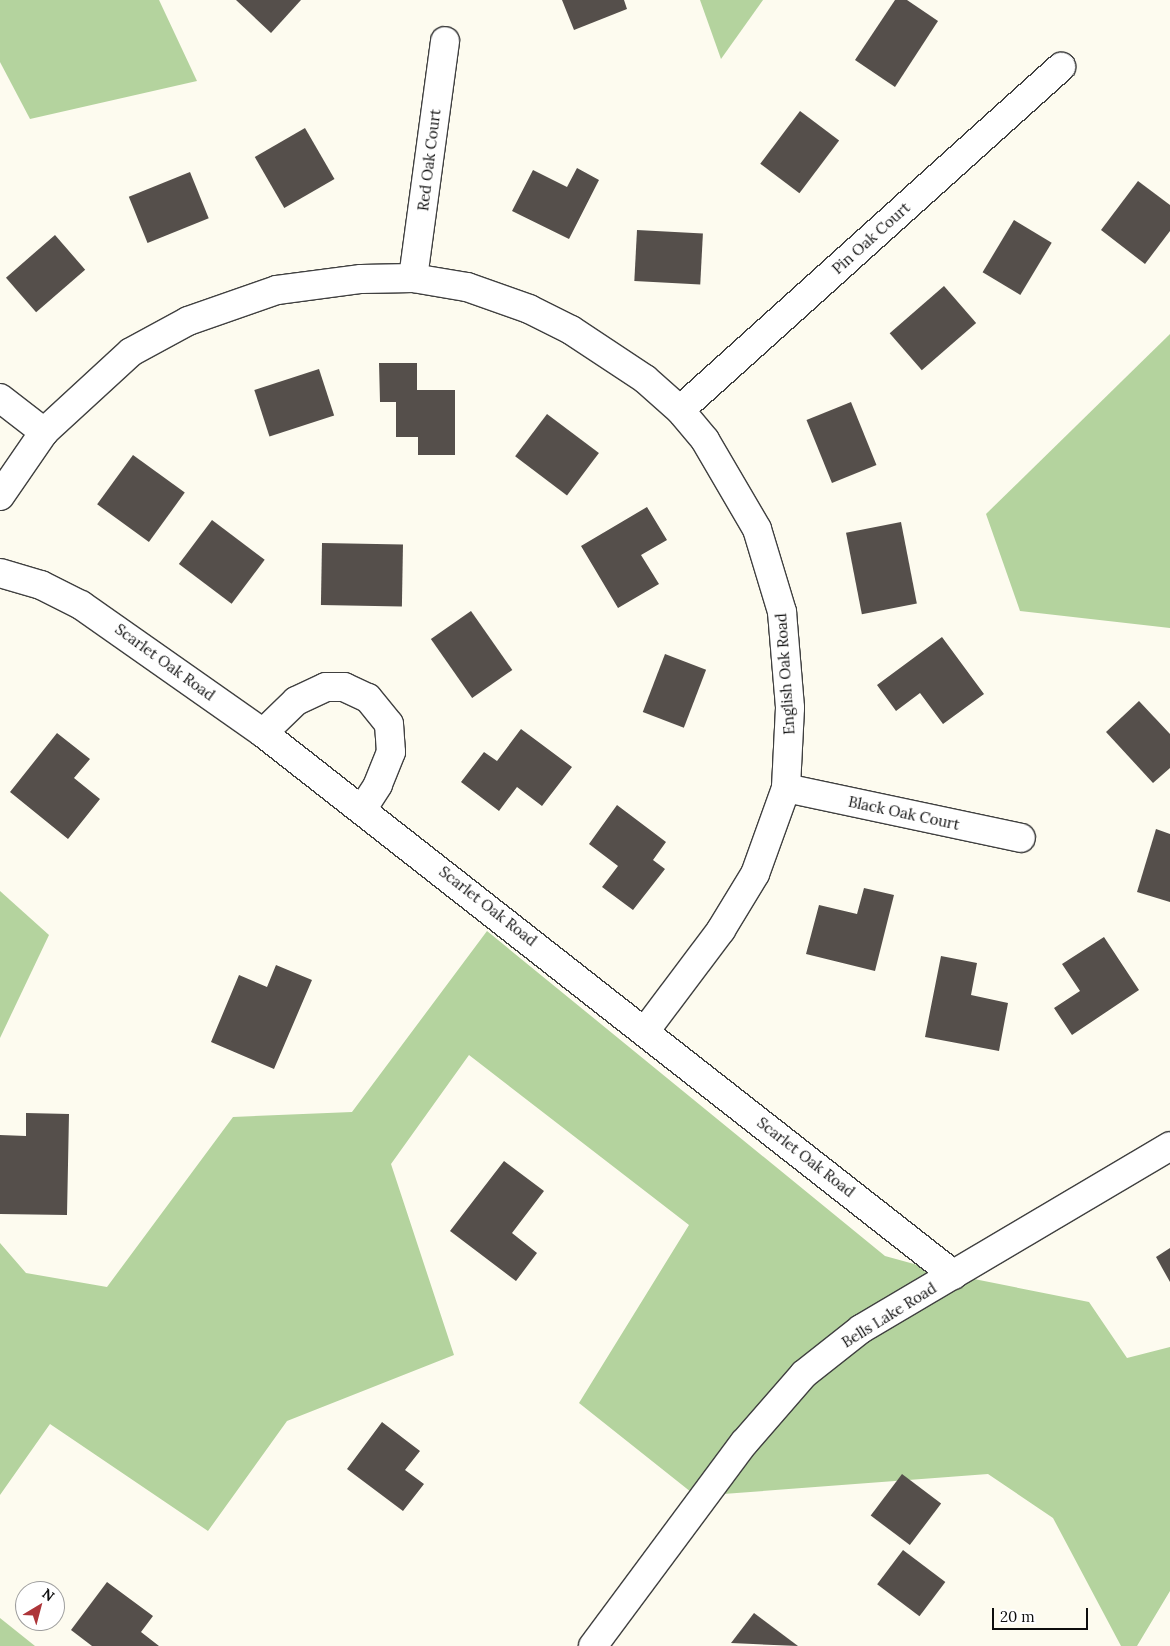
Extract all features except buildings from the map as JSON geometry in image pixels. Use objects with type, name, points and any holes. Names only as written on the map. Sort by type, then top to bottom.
[{"type":"street","name":"Red Oak Court","points":[[414,278],[444,42]]},
{"type":"street","name":"Pin Oak Court","points":[[680,410],[1061,67]]},
{"type":"street","name":"English Oak Road","points":[[0,496],[44,432],[131,352],[188,322],[277,290],[361,279],[414,278],[467,287],[529,309],[607,353],[680,410],[743,502],[771,570],[782,612],[788,673],[786,788],[755,874],[720,930],[646,1030]]},
{"type":"street","points":[[0,398],[44,432]]},
{"type":"street","name":"Scarlet Oak Road","points":[[0,573],[41,585],[82,605],[263,733],[363,808],[954,1275]]},
{"type":"street","points":[[263,733],[296,701],[326,687],[344,687],[368,698],[389,724],[391,752],[378,785],[363,808]]},
{"type":"street","name":"Black Oak Court","points":[[786,788],[1022,838]]},
{"type":"street","name":"Bells Lake Road","points":[[593,1646],[783,1394],[861,1329],[1170,1146]]},
{"type":"green space","points":[[0,0],[159,0],[197,81],[30,119],[0,62]]},
{"type":"green space","points":[[700,0],[763,0],[721,59]]},
{"type":"green space","points":[[1170,334],[1170,628],[1020,611],[986,514]]},
{"type":"green space","points":[[0,891],[49,935],[0,1038]]},
{"type":"green space","points":[[487,931],[885,1256],[954,1275],[1089,1302],[1127,1358],[1170,1347],[1170,1591],[1137,1646],[1121,1646],[1053,1518],[988,1474],[696,1496],[579,1403],[689,1225],[469,1055],[391,1164],[454,1355],[287,1421],[208,1531],[50,1424],[0,1495],[0,1243],[26,1273],[107,1287],[233,1117],[352,1112]]},
{"type":"green space","points":[[0,1618],[35,1646],[0,1646]]}]
